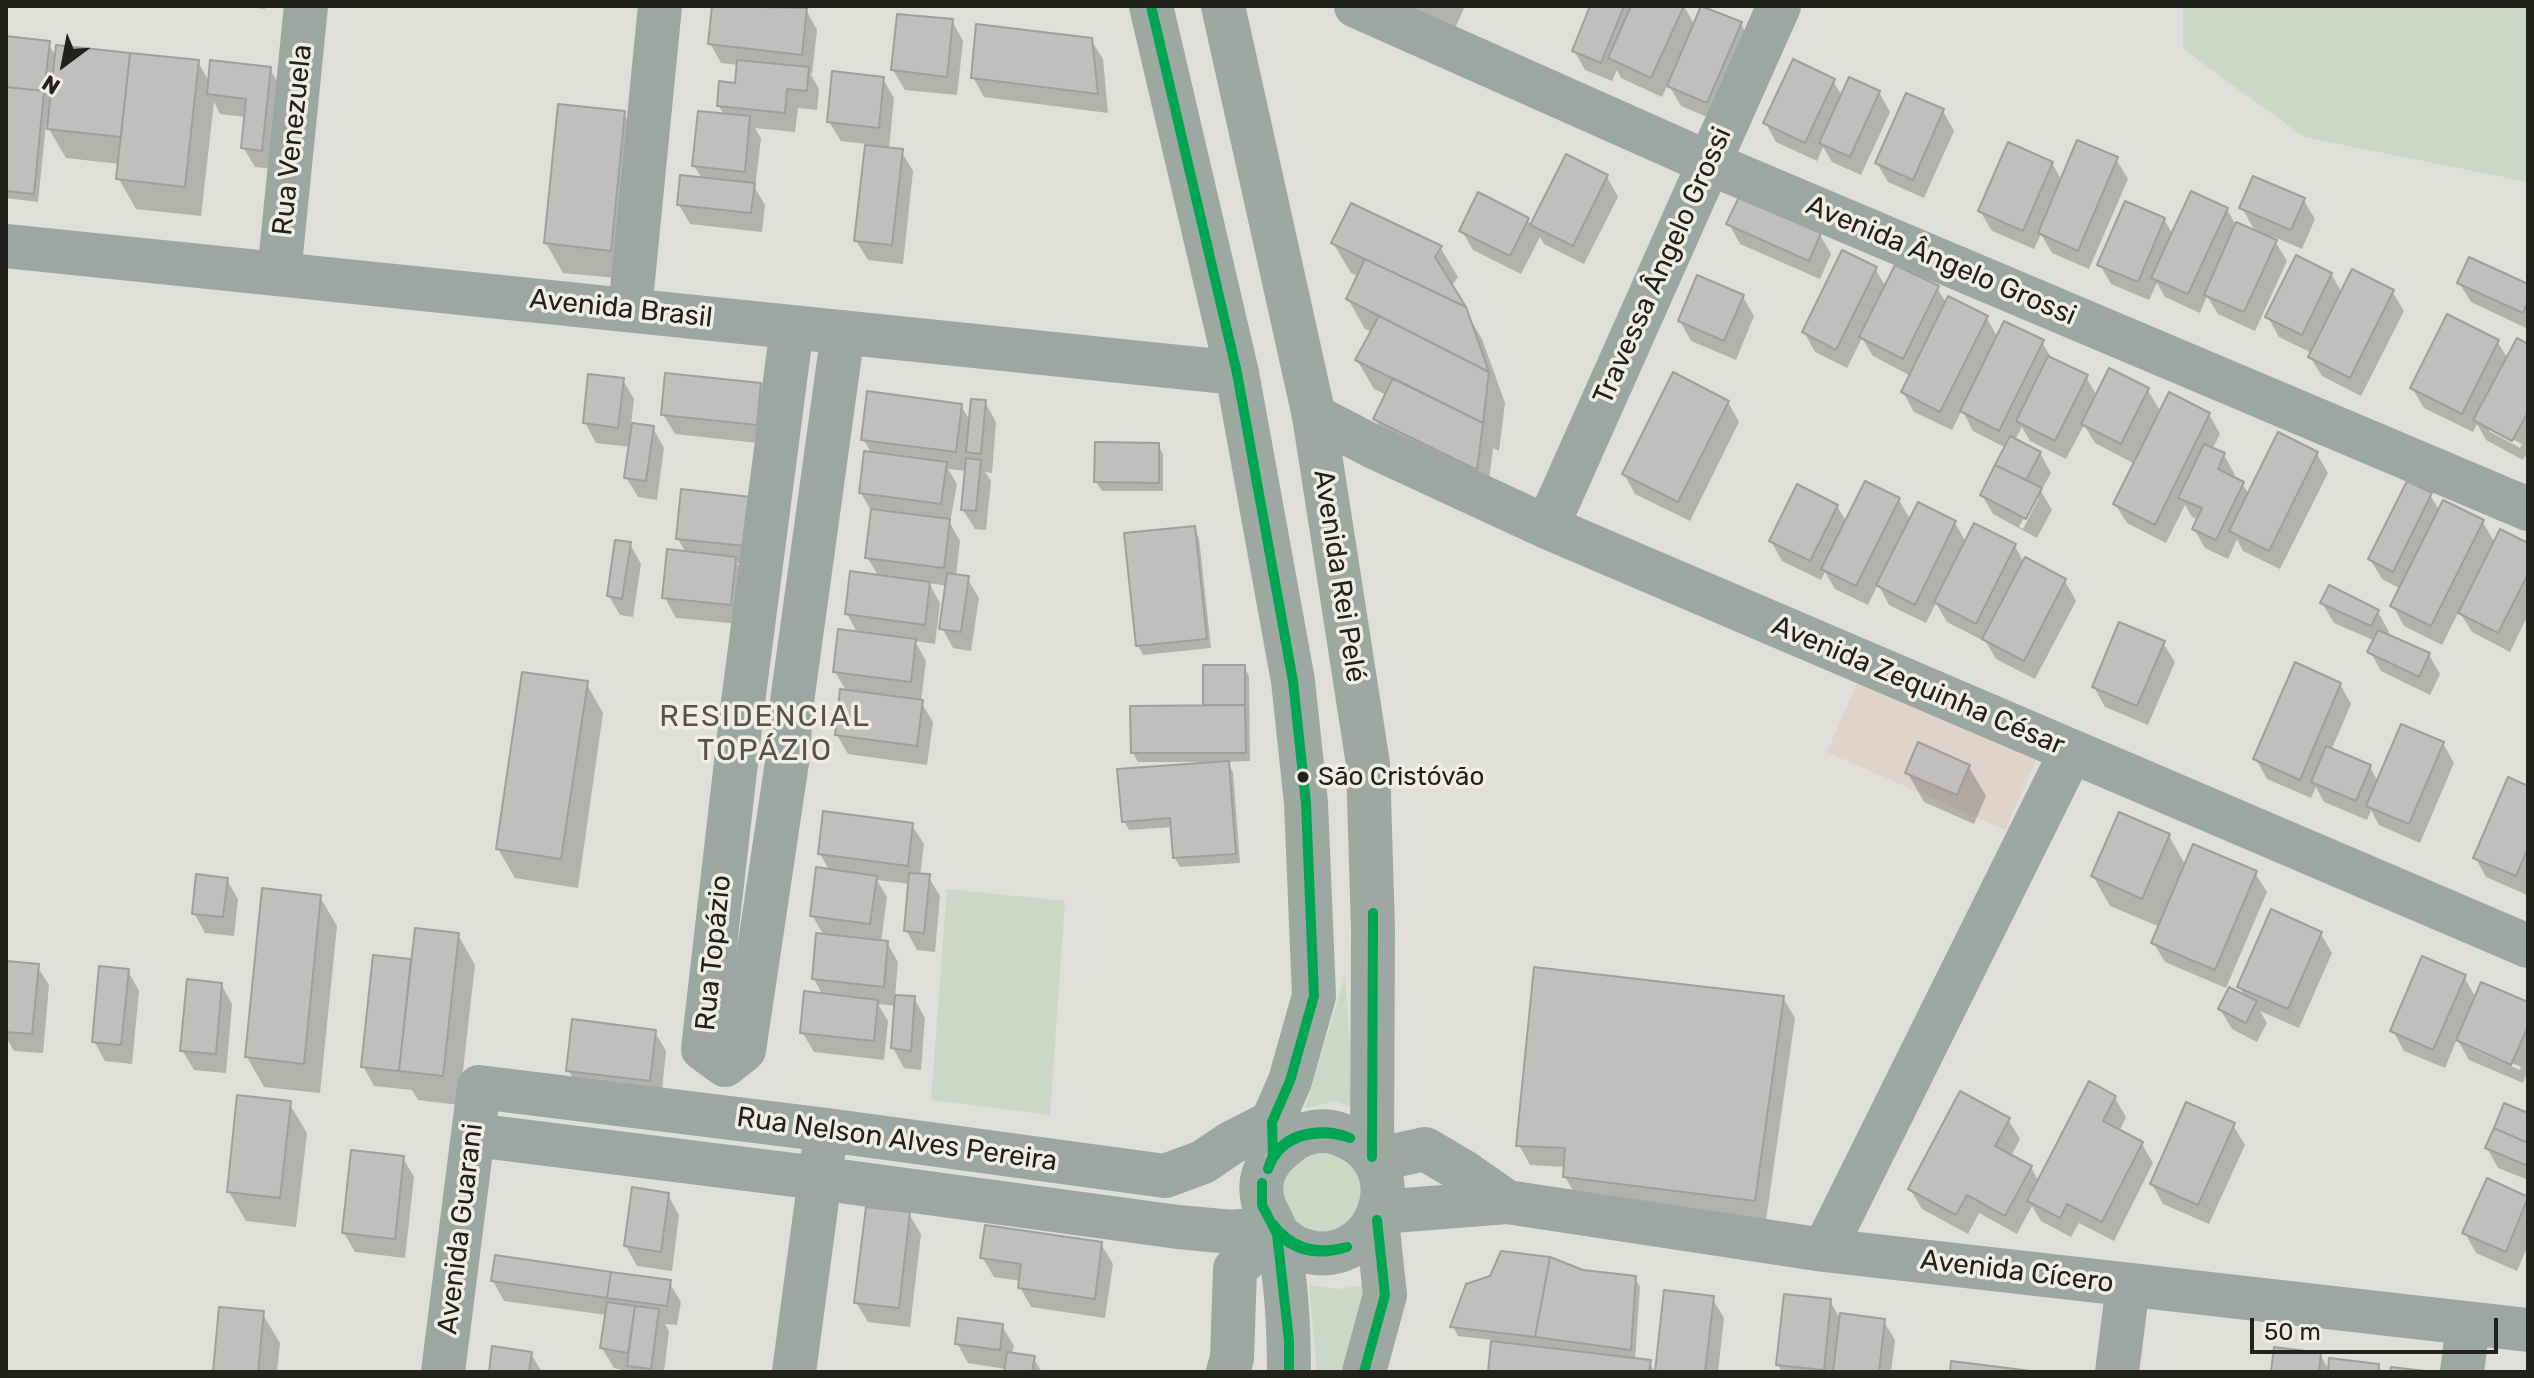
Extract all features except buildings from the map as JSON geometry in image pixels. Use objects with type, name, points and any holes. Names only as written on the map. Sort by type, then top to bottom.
[{"type":"main road","points":[[1151,6],[1237,373],[1293,681],[1306,803],[1314,996],[1290,1081],[1282,1137],[1262,1178],[1262,1205],[1275,1231],[1289,1341],[1289,1372]]},
{"type":"main road","name":"Avenida Rei Pelé","points":[[1223,6],[1314,416],[1368,764],[1373,930],[1373,1158],[1384,1194],[1378,1216],[1385,1295],[1364,1372]]},
{"type":"main road","points":[[1282,1137],[1319,1131],[1339,1133],[1357,1142],[1373,1158]]},
{"type":"main road","points":[[1275,1231],[1296,1247],[1318,1253],[1342,1250],[1362,1238],[1378,1216]]},
{"type":"street","name":"Rua Venezuela","points":[[279,274],[306,6]]},
{"type":"street","points":[[630,310],[660,6]]},
{"type":"street","name":"Avenida Ângelo Grossi","points":[[1356,6],[1709,163],[2528,509]]},
{"type":"street","name":"Travessa Ângelo Grossi","points":[[1547,527],[1779,6]]},
{"type":"street","name":"Avenida Brasil","points":[[6,246],[1237,373]]},
{"type":"street","name":"Rua Topázio","points":[[792,327],[740,727],[703,1049],[725,1065],[744,1050],[843,332]]},
{"type":"street","name":"Avenida Zequinha César","points":[[1314,416],[1547,527],[2528,946]]},
{"type":"street","points":[[740,727],[790,733]]},
{"type":"street","points":[[1824,1250],[2071,752]]},
{"type":"street","name":"Rua Nelson Alves Pereira","points":[[479,1087],[1165,1176],[1203,1162],[1231,1143],[1282,1137]]},
{"type":"street","name":"Avenida Guarani","points":[[443,1372],[479,1087]]},
{"type":"street","points":[[794,1372],[818,1178],[827,1130]]},
{"type":"street","name":"Rua Nelson Alves Pereira","points":[[474,1135],[1178,1227],[1232,1232],[1275,1231]]},
{"type":"street","name":"Avenida Cícero","points":[[1373,1158],[1425,1149],[1462,1189],[1507,1202],[1824,1250],[2528,1330]]},
{"type":"street","points":[[1378,1216],[1462,1189]]},
{"type":"street","points":[[1228,1372],[1232,1358],[1235,1269],[1275,1231]]},
{"type":"street","points":[[2117,1372],[2128,1285]]},
{"type":"street","points":[[2462,1372],[2468,1325]]},
{"type":"shaded area","points":[[1858,682],[2036,760],[2005,830],[1827,752]]},
{"type":"green space","points":[[2183,6],[2528,6],[2528,182],[2304,137],[2183,49]]},
{"type":"green space","points":[[947,889],[1065,901],[1050,1115],[931,1100]]},
{"type":"green space","points":[[1345,976],[1349,1032],[1361,1112],[1336,1101],[1305,1108]]},
{"type":"green space","points":[[1323,1145],[1368,1180],[1351,1233],[1293,1233],[1276,1178]]},
{"type":"green space","points":[[1309,1285],[1337,1289],[1366,1285],[1341,1372],[1317,1372]]},
{"type":"transit line","points":[[1151,6],[1237,373],[1293,681],[1306,803],[1314,996],[1290,1081],[1272,1122],[1273,1155]]},
{"type":"transit line","points":[[1372,1157],[1373,913]]},
{"type":"transit line","points":[[1268,1169],[1281,1147],[1302,1135],[1326,1132],[1350,1138]]},
{"type":"transit line","points":[[1268,1169],[1282,1148],[1302,1136],[1326,1134],[1350,1138]]},
{"type":"transit line","points":[[1262,1183],[1262,1205],[1277,1234],[1289,1341],[1289,1372]]},
{"type":"transit line","points":[[1364,1372],[1385,1295],[1377,1220]]},
{"type":"transit line","points":[[1271,1222],[1287,1238],[1304,1248],[1324,1250],[1347,1247]]},
{"type":"transit line","points":[[1271,1222],[1285,1240],[1303,1249],[1325,1251],[1347,1247]]},
{"type":"place","name":"São Cristóvão","points":[[1303,777]]},
{"type":"district","name":"RESIDENCIAL TOPÁZIO","points":[[765,734]]}]
